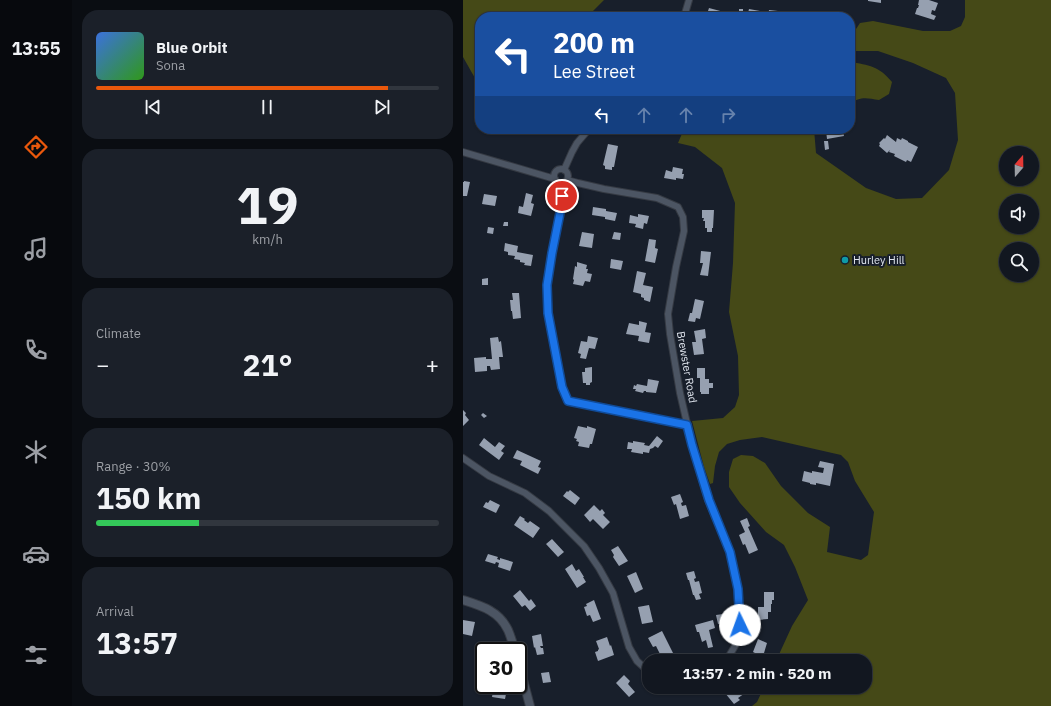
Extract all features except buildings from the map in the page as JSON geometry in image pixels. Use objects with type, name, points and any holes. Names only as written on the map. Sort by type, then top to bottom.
[{"type":"street","points":[[685,12],[689,0]]},
{"type":"street","points":[[463,152],[564,183],[567,180],[565,170],[574,147],[585,134]]},
{"type":"street","points":[[555,179],[557,170],[565,170]]},
{"type":"street","name":"Brewster Road","points":[[567,180],[657,198],[678,207],[683,217],[684,231],[675,267],[669,314],[670,334],[680,393],[692,445],[709,500],[730,552],[738,589],[740,625],[735,646],[730,654]]},
{"type":"street","points":[[561,183],[562,203],[547,285],[548,313],[562,387],[568,401],[687,425]]},
{"type":"street","points":[[463,458],[489,476],[525,493],[549,511],[584,546],[599,568],[613,593],[629,646],[637,661],[642,666]]},
{"type":"street","points":[[463,600],[487,608],[499,617],[508,630],[512,642]]},
{"type":"street","points":[[527,694],[530,706]]},
{"type":"green space","points":[[463,0],[604,0],[592,12],[475,12],[475,78],[463,57]]},
{"type":"green space","points":[[965,0],[1051,0],[1051,706],[752,706],[757,702],[761,694],[872,694],[872,654],[779,654],[792,626],[808,600],[795,567],[784,545],[766,532],[740,503],[729,487],[729,472],[733,459],[741,455],[753,456],[765,463],[781,486],[808,513],[830,527],[827,552],[861,560],[868,555],[874,512],[855,481],[848,462],[841,455],[762,437],[740,440],[727,444],[719,452],[715,466],[713,483],[710,484],[692,421],[723,418],[735,407],[739,395],[738,356],[729,312],[733,263],[735,203],[722,168],[695,147],[678,143],[682,134],[814,134],[816,153],[866,188],[896,199],[922,198],[949,170],[958,140],[955,93],[946,78],[913,63],[878,51],[855,51],[855,30],[860,23],[873,21],[923,31],[950,31],[961,26],[965,17]]},
{"type":"green space","points":[[855,63],[868,65],[878,69],[892,82],[889,94],[879,100],[867,98],[855,101]]},
{"type":"place","name":"Hurley Hill","points":[[845,260]]},
{"type":"route","points":[[562,196],[547,285],[548,313],[562,387],[568,401],[687,425],[709,500],[730,552],[738,589],[740,625]]}]
